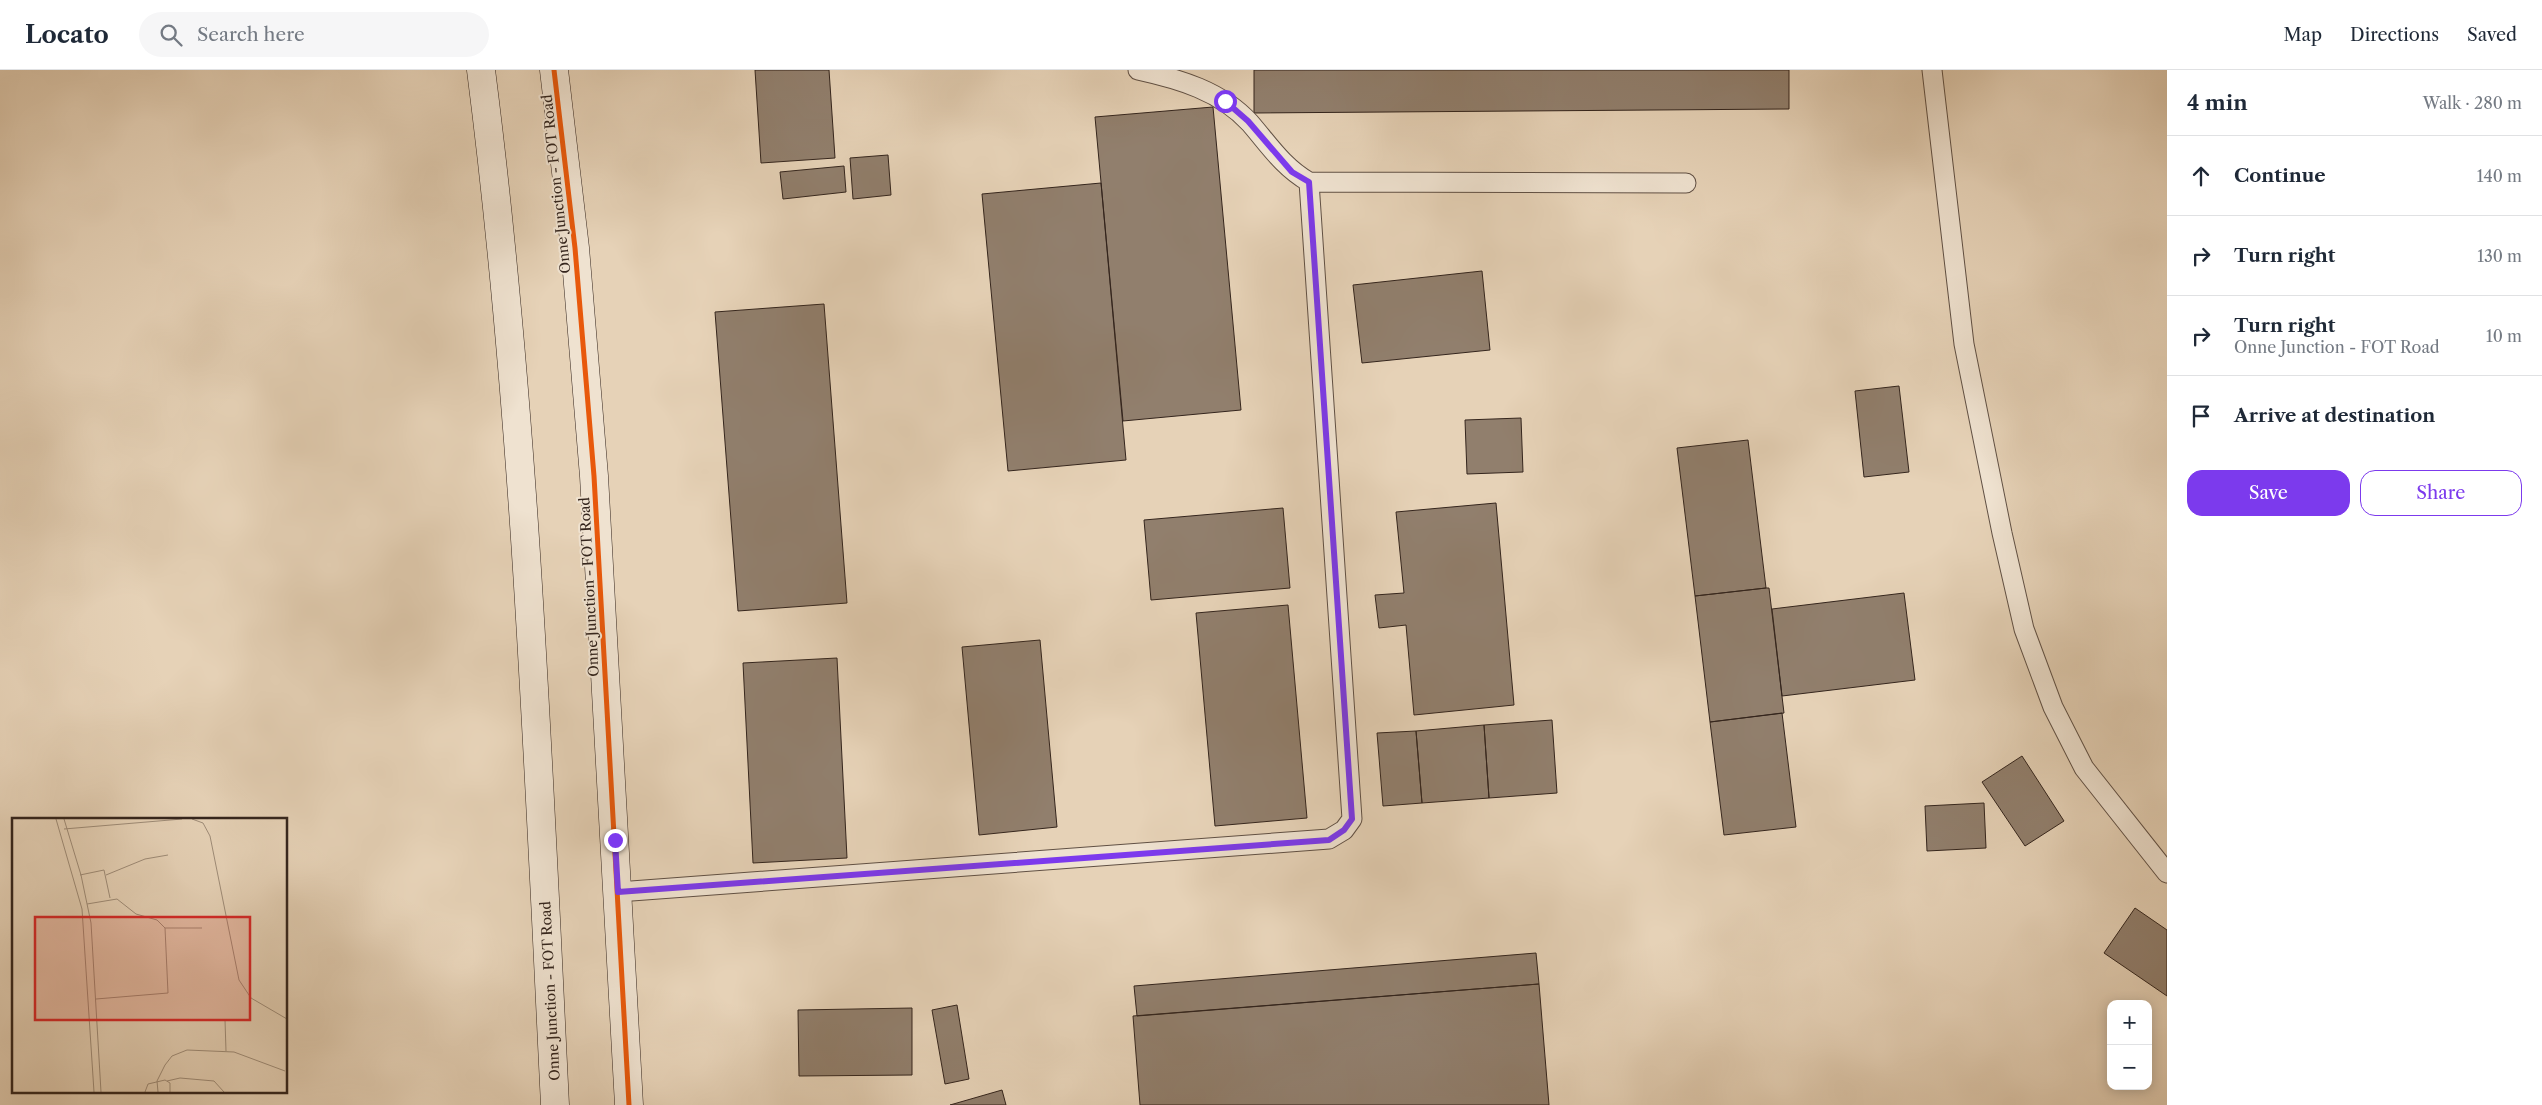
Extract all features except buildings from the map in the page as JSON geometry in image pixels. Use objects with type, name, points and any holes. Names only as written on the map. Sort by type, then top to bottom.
[{"type":"street","name":"Onne Junction - FOT Road","points":[[481,70],[513,368],[543,849],[555,1105]]},
{"type":"street","name":"Onne Junction - FOT Road","points":[[554,70],[574,239],[594,476],[629,1105]]},
{"type":"lane","points":[[1138,70],[1177,79],[1225,101],[1248,121],[1292,172],[1309,182],[1686,183]]},
{"type":"lane","points":[[1932,70],[1964,344],[2002,533],[2024,629],[2053,707],[2084,768],[2167,872]]},
{"type":"lane","points":[[618,892],[1329,840],[1344,830],[1352,819],[1309,182]]},
{"type":"cycle path","points":[[554,70],[575,248],[594,476],[629,1105]]},
{"type":"route","points":[[615,840],[618,892],[1329,840],[1344,830],[1352,819],[1309,182],[1292,172],[1248,121],[1225,101]]}]
